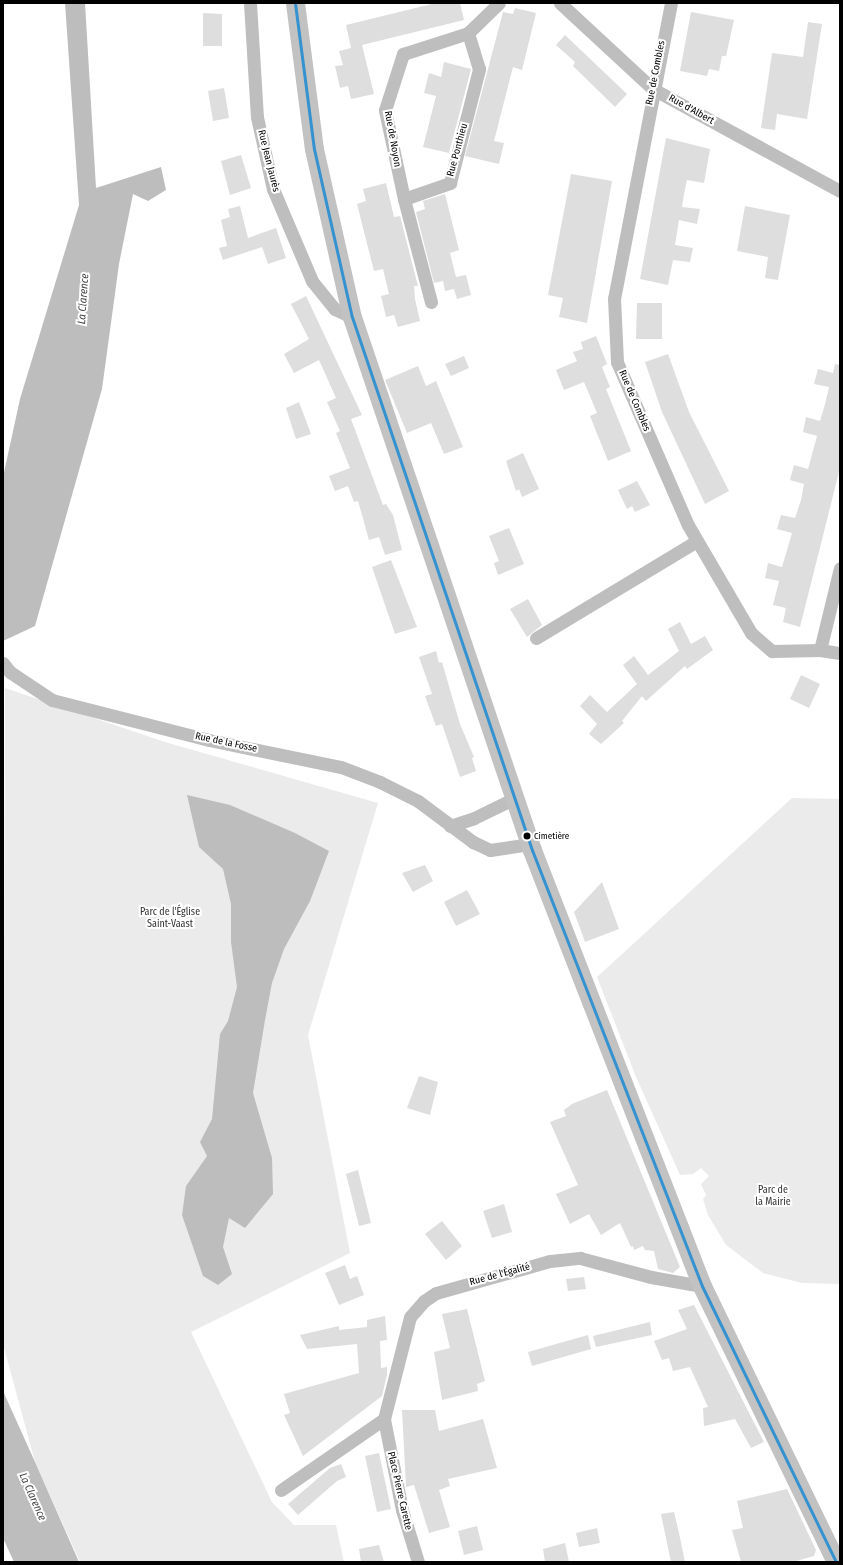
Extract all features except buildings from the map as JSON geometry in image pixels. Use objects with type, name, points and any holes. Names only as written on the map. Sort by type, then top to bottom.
[{"type":"main road","points":[[295,3],[314,149],[352,317],[530,844],[702,1286],[834,1562]]},
{"type":"street","name":"Rue Jean Jaurès","points":[[250,3],[257,117],[274,189],[312,281],[335,309],[352,317]]},
{"type":"street","points":[[468,33],[499,3]]},
{"type":"street","name":"Rue d'Albert","points":[[560,3],[653,89],[840,191]]},
{"type":"street","name":"Rue de Combles","points":[[671,3],[653,89],[614,298],[617,362],[688,525],[751,633],[772,651],[820,650]]},
{"type":"street","name":"Rue Ponthieu","points":[[404,199],[450,183],[479,69],[468,33]]},
{"type":"street","name":"Rue de Noyon","points":[[404,199],[385,110],[403,54],[468,33]]},
{"type":"street","points":[[404,199],[431,302]]},
{"type":"street","points":[[536,638],[698,541]]},
{"type":"street","points":[[840,568],[820,650],[840,653]]},
{"type":"street","name":"Rue de la Fosse","points":[[3,663],[10,672],[52,700],[209,740],[341,767],[418,801],[450,826],[490,850],[530,844]]},
{"type":"street","points":[[450,826],[474,818],[515,798]]},
{"type":"street","name":"Rue de l'Égalité","points":[[384,1419],[410,1317],[424,1301],[436,1293],[550,1262],[580,1258],[651,1277],[702,1286]]},
{"type":"street","points":[[282,1490],[384,1419]]},
{"type":"street","name":"Place Pierre Carette","points":[[384,1419],[402,1510],[418,1562]]},
{"type":"green space","name":"Parc de l'Église Saint-Vaast","points":[[5,688],[165,742],[378,803],[308,1035],[350,1253],[191,1332],[272,1502],[294,1525],[336,1525],[344,1562],[80,1562],[35,1462],[3,1344]]},
{"type":"green space","name":"Parc de la Mairie","points":[[792,798],[840,799],[840,1284],[802,1283],[763,1273],[726,1245],[708,1215],[703,1199],[706,1195],[701,1184],[709,1176],[701,1168],[693,1174],[680,1175],[636,1077],[597,977]]},
{"type":"water","name":"La Clarence","points":[[65,3],[85,3],[96,188],[161,167],[166,190],[148,201],[133,194],[119,264],[102,389],[35,626],[3,641],[3,477],[20,399],[79,205]]},
{"type":"water","points":[[187,795],[230,805],[295,833],[329,851],[310,901],[284,949],[272,983],[253,1093],[272,1158],[273,1194],[245,1228],[229,1218],[223,1247],[232,1274],[218,1285],[203,1276],[182,1215],[186,1186],[207,1156],[200,1142],[212,1119],[220,1034],[228,1021],[237,987],[231,942],[231,904],[223,869],[199,847]]},
{"type":"water","name":"La Clarence","points":[[3,1391],[79,1562],[14,1562],[3,1538]]},
{"type":"transit line","points":[[295,3],[314,149],[352,317],[532,850],[702,1286],[836,1562]]},
{"type":"place","name":"Cimetière","points":[[527,836]]}]
